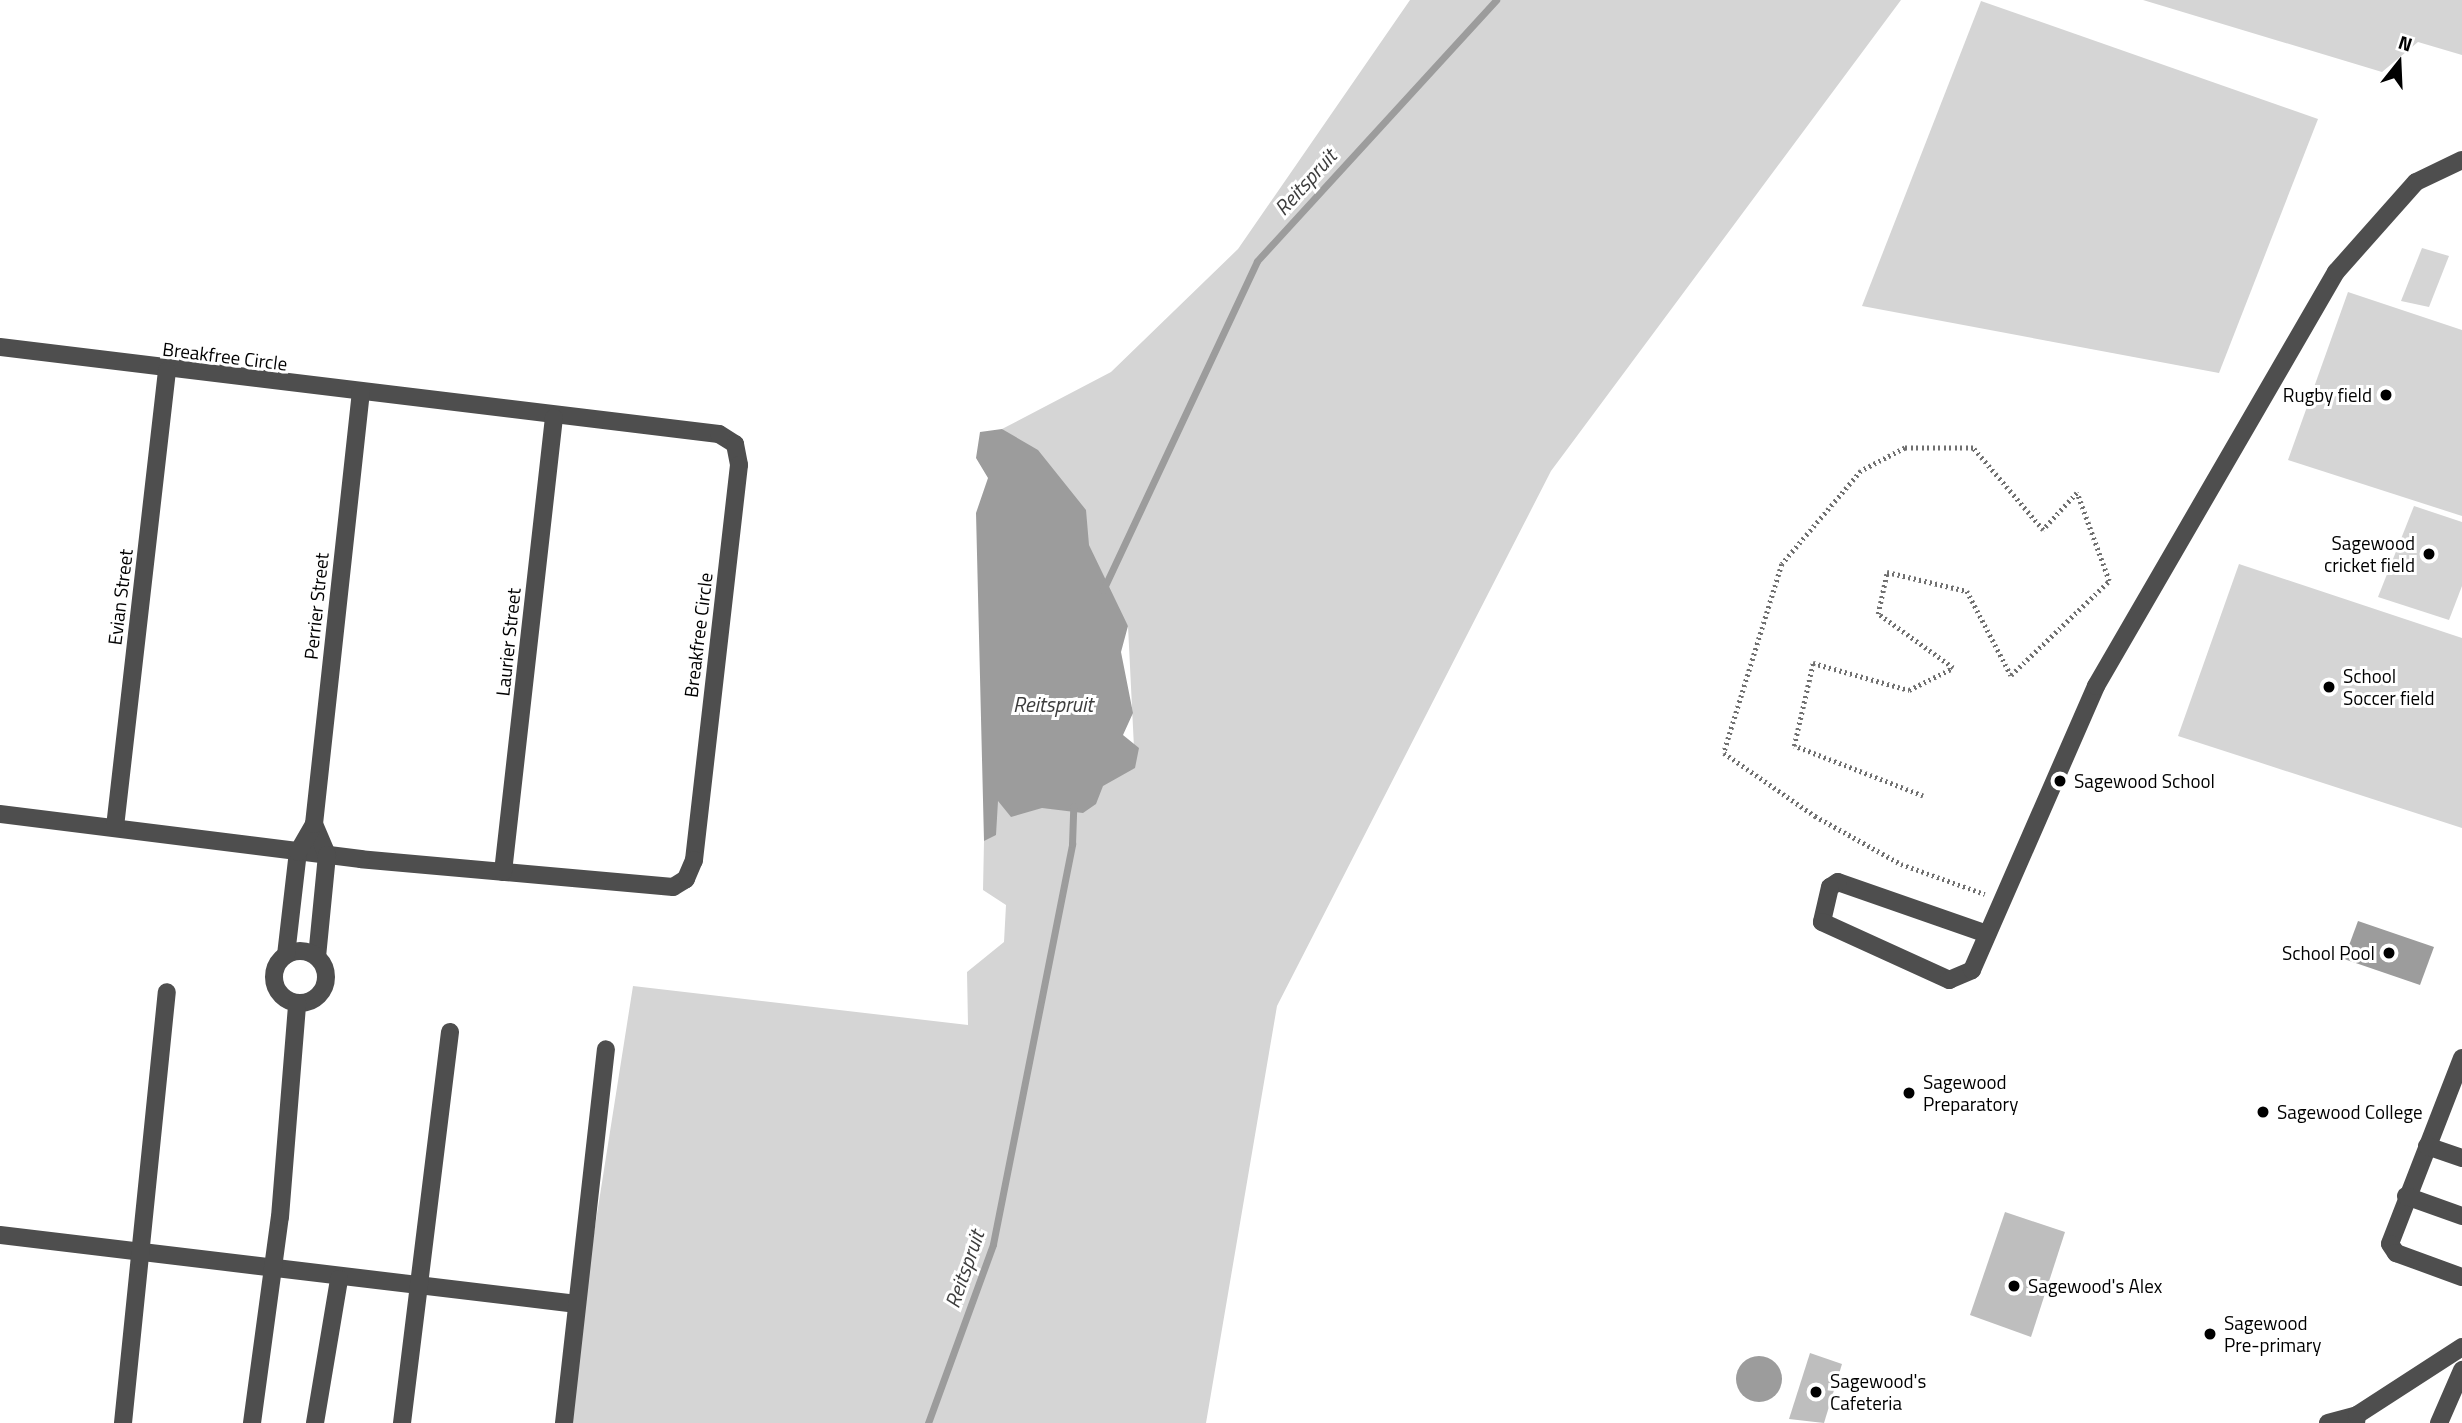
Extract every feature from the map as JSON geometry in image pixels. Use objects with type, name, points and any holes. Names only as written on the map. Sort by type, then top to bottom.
[{"type":"street","points":[[1987,934],[1838,882],[1830,887],[1822,922],[1948,980],[1972,970],[2096,686],[2336,272],[2416,182],[2459,157]]},
{"type":"street","name":"Breakfree Circle","points":[[0,347],[167,371],[554,418],[719,434],[738,453],[736,492],[686,879],[658,890],[298,852],[0,814]]},
{"type":"street","name":"Evian Street","points":[[115,827],[167,371]]},
{"type":"street","name":"Perrier Street","points":[[286,955],[298,852],[314,824],[361,393]]},
{"type":"street","name":"Laurier Street","points":[[503,872],[554,418]]},
{"type":"street","name":"Perrier Street","points":[[314,824],[327,855],[317,957]]},
{"type":"street","points":[[302,951],[317,957],[326,971],[325,988],[314,1000],[297,1004],[275,987],[275,968],[286,955],[302,951]]},
{"type":"street","points":[[123,1423],[144,1254],[167,992]]},
{"type":"street","points":[[252,1423],[273,1269],[297,1004]]},
{"type":"street","points":[[402,1423],[450,1032]]},
{"type":"street","points":[[564,1423],[606,1049]]},
{"type":"street","points":[[2462,1058],[2456,1091],[2427,1146],[2391,1231],[2396,1253],[2462,1277]]},
{"type":"street","points":[[2427,1146],[2462,1158]]},
{"type":"street","points":[[2406,1196],[2462,1216]]},
{"type":"street","points":[[0,1235],[339,1279],[578,1304]]},
{"type":"street","points":[[315,1423],[339,1279]]},
{"type":"street","points":[[2328,1423],[2357,1419],[2462,1347]]},
{"type":"street","points":[[2439,1423],[2462,1370]]},
{"type":"path","points":[[1923,796],[1794,746],[1813,663],[1909,691],[1953,668],[1878,614],[1888,572],[1967,591],[2011,675],[2109,581],[2077,493],[2043,530],[1973,448],[1905,449],[1861,471],[1782,564],[1724,753],[1815,816],[1901,864],[2002,900]]},
{"type":"shaded area","name":"Reitspruit","points":[[1410,0],[1901,0],[1551,471],[1277,1006],[1206,1423],[564,1423],[633,986],[968,1025],[967,972],[1004,942],[1006,905],[983,890],[984,841],[998,800],[1135,768],[1128,626],[1002,429],[1111,372],[1238,249]]},
{"type":"shaded area","points":[[2143,0],[2462,0],[2462,55],[2418,42],[2382,72]]},
{"type":"shaded area","points":[[1981,1],[2318,119],[2219,373],[1862,306]]},
{"type":"shaded area","points":[[2422,248],[2449,256],[2429,307],[2401,301]]},
{"type":"shaded area","name":"Rugby field","points":[[2348,292],[2462,330],[2462,516],[2288,460]]},
{"type":"shaded area","name":"Sagewood cricket field","points":[[2414,506],[2462,522],[2462,586],[2449,620],[2378,597]]},
{"type":"shaded area","name":"School Soccer field","points":[[2239,564],[2462,638],[2462,828],[2178,736]]},
{"type":"water","name":"Reitspruit","points":[[1002,429],[1038,450],[1086,510],[1089,545],[1128,626],[1121,652],[1133,713],[1123,735],[1139,748],[1135,768],[1103,786],[1096,804],[1083,813],[1042,808],[1011,817],[998,801],[996,835],[984,841],[976,513],[988,478],[976,458],[980,432]]},
{"type":"water","name":"School Pool","points":[[2358,921],[2434,947],[2420,985],[2344,959]]},
{"type":"water","points":[[1759,1356],[1775,1363],[1782,1379],[1775,1395],[1759,1402],[1743,1395],[1736,1379],[1743,1363]]},
{"type":"building","name":"Sagewood's Alex","points":[[2005,1212],[2065,1232],[2031,1337],[1970,1315]]},
{"type":"building","name":"Sagewood's Cafeteria","points":[[1810,1353],[1842,1364],[1824,1423],[1789,1419]]},
{"type":"waterway","name":"Reitspruit","points":[[1103,590],[1257,261],[1496,0]]},
{"type":"waterway","name":"Reitspruit","points":[[928,1423],[993,1244],[1072,844],[1073,806]]},
{"type":"place","name":"Rugby field","points":[[2386,395]]},
{"type":"place","name":"Sagewood cricket field","points":[[2429,554]]},
{"type":"place","name":"School Soccer field","points":[[2329,687]]},
{"type":"place","name":"Sagewood School","points":[[2060,781]]},
{"type":"place","name":"School Pool","points":[[2389,953]]},
{"type":"place","name":"Sagewood Preparatory","points":[[1909,1093]]},
{"type":"place","name":"Sagewood College","points":[[2263,1112]]},
{"type":"place","name":"Sagewood's Alex","points":[[2014,1286]]},
{"type":"place","name":"Sagewood Pre-primary","points":[[2210,1334]]},
{"type":"place","name":"Sagewood's Cafeteria","points":[[1816,1392]]}]
